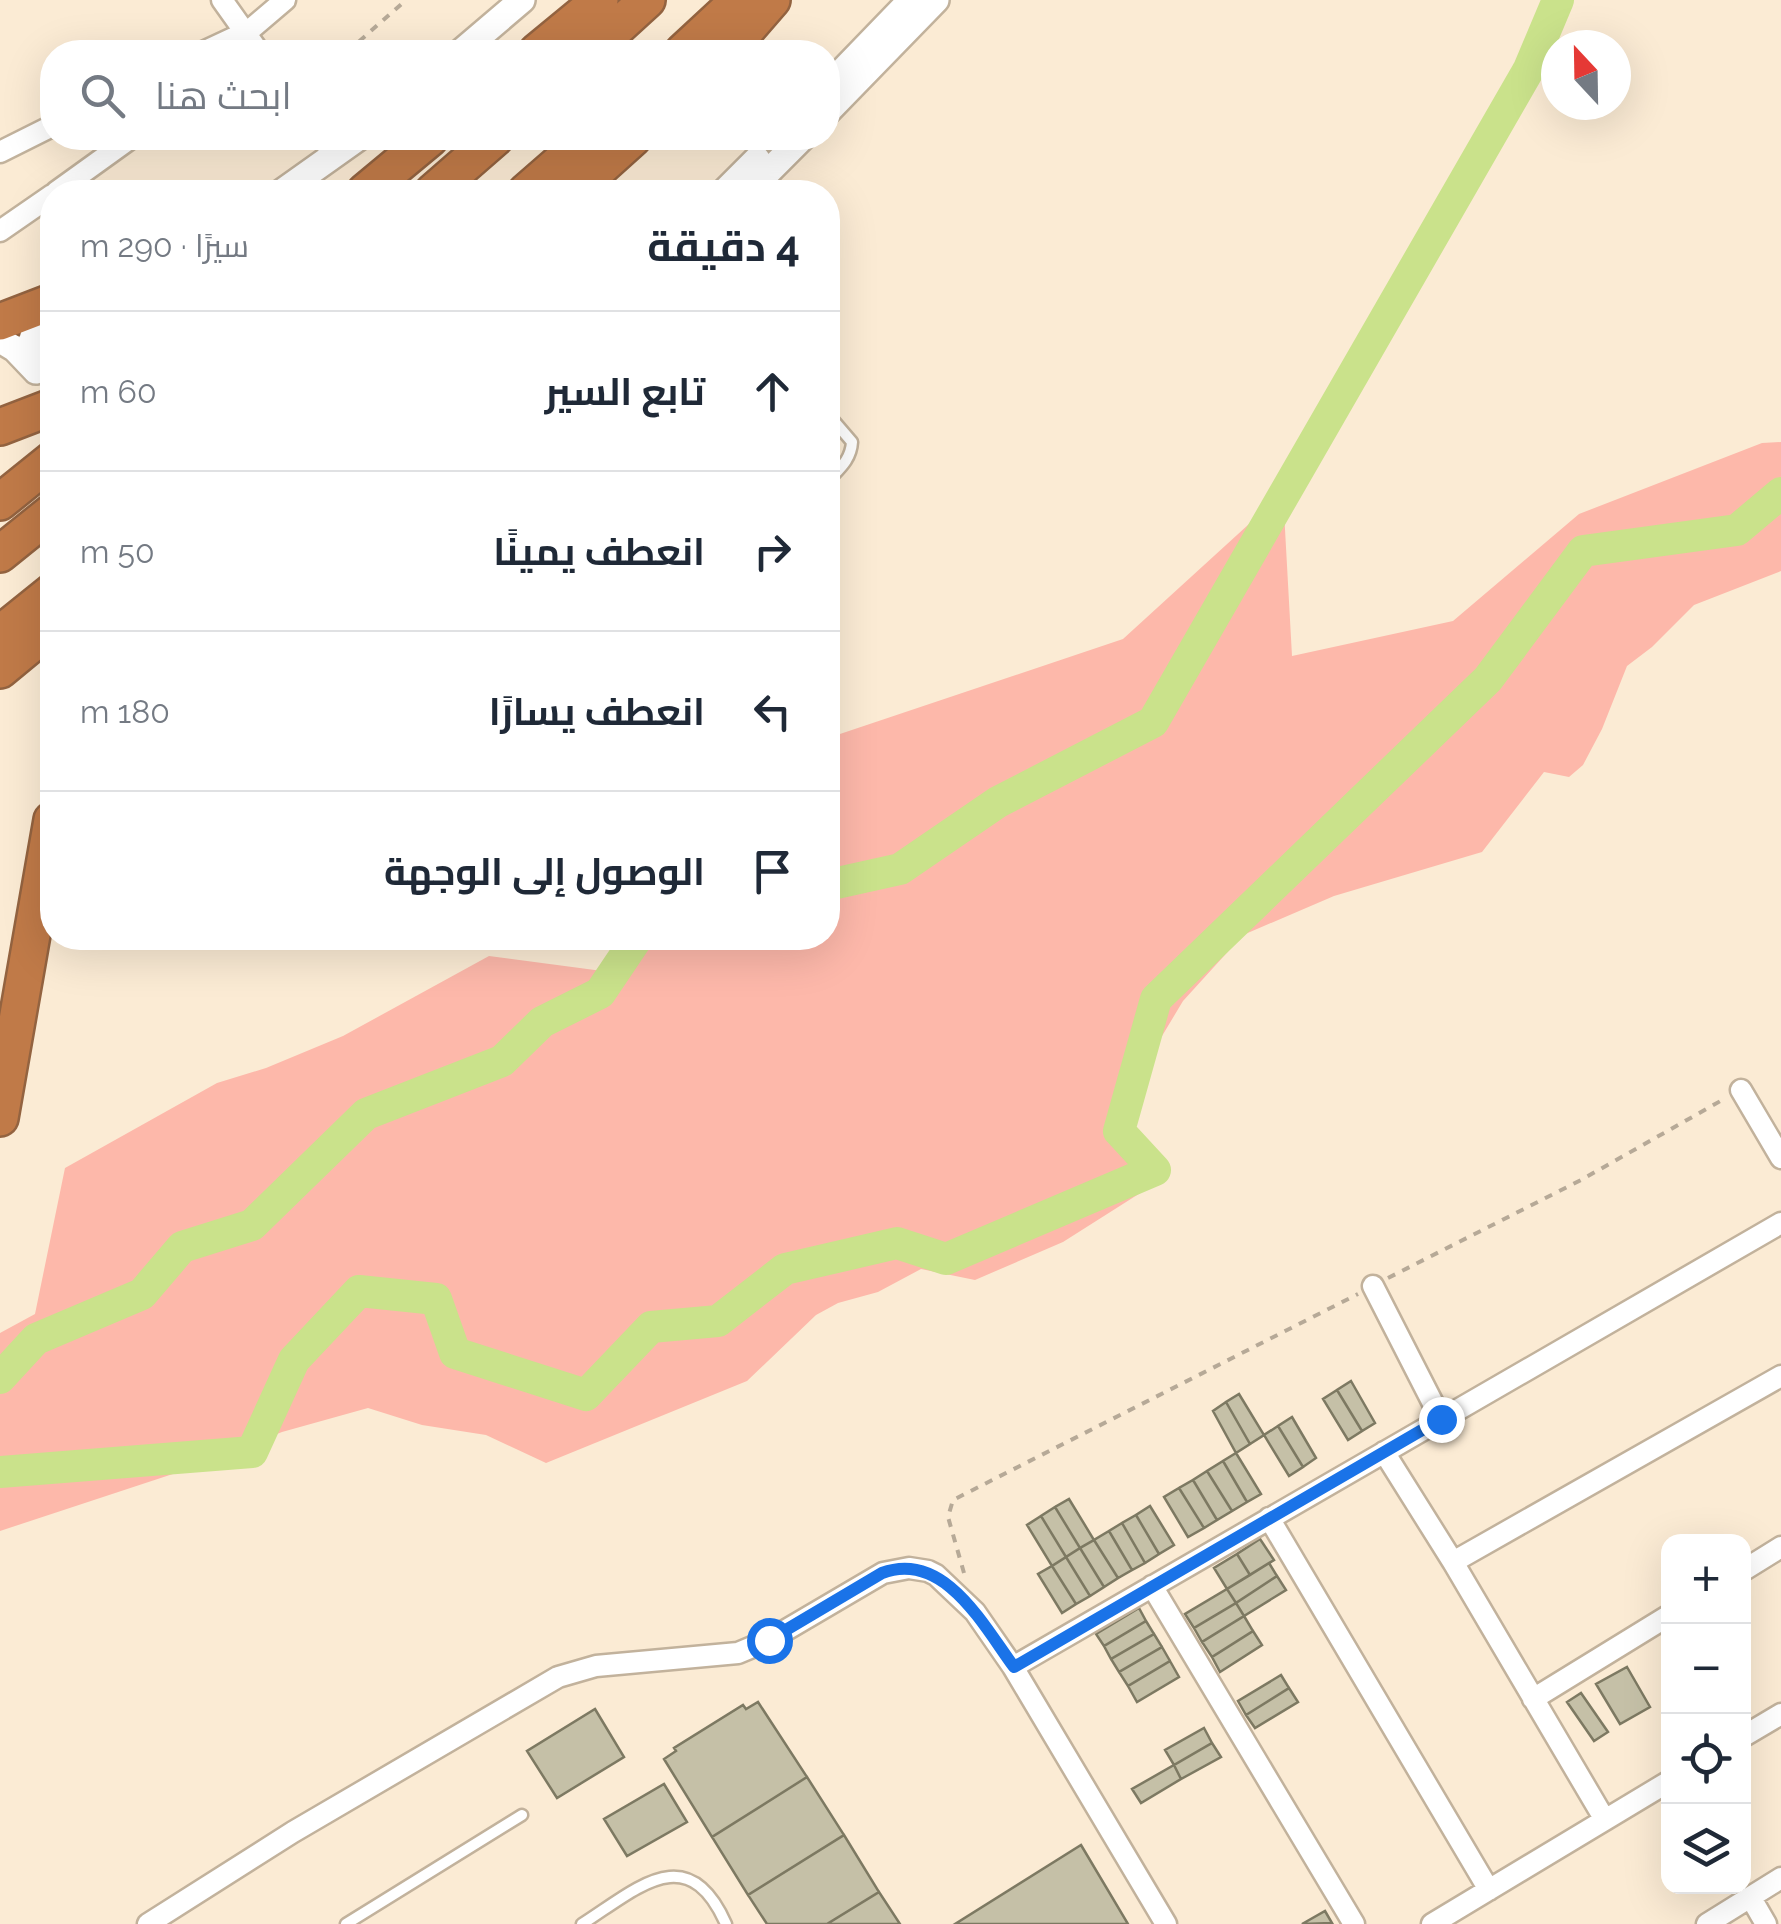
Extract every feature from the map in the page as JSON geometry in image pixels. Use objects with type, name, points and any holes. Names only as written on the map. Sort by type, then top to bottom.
[{"type":"highway","points":[[552,40],[600,0]]},
{"type":"highway","points":[[603,40],[647,0]]},
{"type":"highway","points":[[696,40],[739,0]]},
{"type":"highway","points":[[737,40],[772,0]]},
{"type":"highway","points":[[379,180],[416,150]]},
{"type":"highway","points":[[397,180],[432,150]]},
{"type":"highway","points":[[447,180],[481,150]]},
{"type":"highway","points":[[540,180],[574,150]]},
{"type":"highway","points":[[586,180],[620,150]]},
{"type":"highway","points":[[0,322],[40,307]]},
{"type":"highway","points":[[0,426],[40,412]]},
{"type":"highway","points":[[0,502],[40,470]]},
{"type":"highway","points":[[0,554],[40,522]]},
{"type":"highway","points":[[0,634],[40,602]]},
{"type":"highway","points":[[0,670],[40,638]]},
{"type":"highway","points":[[0,1118],[40,879]]},
{"type":"highway","points":[[8,1073],[47,950]]},
{"type":"street","points":[[222,0],[250,40]]},
{"type":"street","points":[[236,40],[284,0]]},
{"type":"street","points":[[475,40],[522,0]]},
{"type":"street","points":[[840,74],[911,0]]},
{"type":"street","points":[[840,99],[936,0]]},
{"type":"street","points":[[228,40],[244,32]]},
{"type":"street","points":[[0,152],[40,132]]},
{"type":"street","points":[[73,180],[114,150]]},
{"type":"street","points":[[294,180],[324,150]]},
{"type":"street","points":[[736,180],[766,150]]},
{"type":"street","points":[[760,180],[790,150]]},
{"type":"street","points":[[0,230],[40,203]]},
{"type":"street","points":[[0,340],[15,348],[36,371],[30,341],[40,325]]},
{"type":"street","points":[[1742,1090],[1781,1158]]},
{"type":"street","points":[[1014,1667],[1781,1223]]},
{"type":"street","points":[[1373,1286],[1441,1419]]},
{"type":"street","points":[[1453,1562],[1781,1376]]},
{"type":"street","points":[[1384,1452],[1605,1820]]},
{"type":"street","points":[[1270,1518],[1489,1890]]},
{"type":"street","points":[[1751,1566],[1781,1547]]},
{"type":"street","points":[[148,1924],[293,1832],[558,1677],[637,1660],[738,1653],[769,1640],[891,1570],[910,1568],[936,1575],[975,1612],[1014,1667],[1166,1924]]},
{"type":"street","points":[[1152,1586],[1354,1924]]},
{"type":"street","points":[[1532,1699],[1661,1620]]},
{"type":"street","points":[[1751,1732],[1781,1714]]},
{"type":"street","points":[[1432,1924],[1661,1786]]},
{"type":"street","points":[[1707,1924],[1781,1878]]},
{"type":"street","points":[[1751,1898],[1766,1924]]},
{"type":"lane","points":[[840,428],[852,442],[852,452],[840,467]]},
{"type":"lane","points":[[346,1924],[522,1816]]},
{"type":"lane","points":[[582,1924],[652,1880],[678,1874],[697,1881],[726,1924]]},
{"type":"path","points":[[361,40],[406,0]]},
{"type":"path","points":[[964,1574],[948,1518],[953,1500],[1581,1180],[1742,1090]]},
{"type":"shaded area","points":[[1781,442],[1781,571],[1694,605],[1627,666],[1583,765],[1569,777],[1544,772],[1482,852],[1334,896],[1243,935],[1183,1001],[1126,1096],[1145,1190],[1063,1242],[975,1280],[921,1269],[878,1292],[838,1303],[816,1315],[747,1381],[546,1463],[486,1435],[422,1425],[368,1408],[282,1432],[194,1467],[0,1531],[0,1333],[35,1314],[65,1168],[217,1083],[266,1068],[343,1036],[489,956],[625,974],[643,950],[840,950],[840,734],[1123,639],[1283,493],[1292,656],[1453,621],[1579,514],[1762,443]]},
{"type":"building","points":[[1351,1381],[1375,1423],[1362,1431],[1337,1390]]},
{"type":"building","points":[[1337,1390],[1362,1431],[1348,1440],[1323,1399]]},
{"type":"building","points":[[1239,1394],[1264,1435],[1250,1444],[1226,1402]]},
{"type":"building","points":[[1226,1402],[1250,1444],[1236,1453],[1213,1411]]},
{"type":"building","points":[[1292,1417],[1316,1458],[1303,1467],[1278,1426]]},
{"type":"building","points":[[1278,1426],[1303,1467],[1289,1476],[1264,1435]]},
{"type":"building","points":[[1236,1453],[1261,1494],[1247,1502],[1223,1461]]},
{"type":"building","points":[[1223,1461],[1247,1502],[1232,1511],[1207,1471]]},
{"type":"building","points":[[1207,1471],[1232,1511],[1217,1520],[1193,1480]]},
{"type":"building","points":[[1193,1480],[1217,1520],[1204,1528],[1179,1488]]},
{"type":"building","points":[[1179,1488],[1204,1528],[1188,1537],[1164,1497]]},
{"type":"building","points":[[1069,1499],[1094,1540],[1080,1548],[1055,1507]]},
{"type":"building","points":[[1150,1506],[1174,1545],[1159,1554],[1136,1515]]},
{"type":"building","points":[[1055,1507],[1080,1548],[1066,1557],[1041,1516]]},
{"type":"building","points":[[1136,1515],[1159,1554],[1145,1563],[1122,1523]]},
{"type":"building","points":[[1041,1516],[1066,1557],[1052,1566],[1027,1525]]},
{"type":"building","points":[[1122,1523],[1145,1563],[1132,1570],[1109,1531]]},
{"type":"building","points":[[1109,1531],[1132,1570],[1118,1578],[1094,1540]]},
{"type":"building","points":[[1260,1539],[1274,1560],[1250,1575],[1237,1554]]},
{"type":"building","points":[[1094,1540],[1118,1578],[1104,1587],[1080,1548]]},
{"type":"building","points":[[1080,1548],[1104,1587],[1090,1596],[1066,1557]]},
{"type":"building","points":[[1237,1554],[1250,1575],[1227,1589],[1214,1568]]},
{"type":"building","points":[[1066,1557],[1090,1596],[1076,1604],[1052,1566]]},
{"type":"building","points":[[1269,1563],[1277,1576],[1236,1603],[1227,1589]]},
{"type":"building","points":[[1052,1566],[1076,1604],[1062,1613],[1038,1574]]},
{"type":"building","points":[[1277,1576],[1286,1590],[1244,1616],[1236,1603]]},
{"type":"building","points":[[1227,1589],[1236,1603],[1194,1628],[1185,1614]]},
{"type":"building","points":[[1236,1603],[1244,1616],[1202,1642],[1194,1628]]},
{"type":"building","points":[[1139,1608],[1146,1621],[1104,1646],[1096,1634]]},
{"type":"building","points":[[1244,1616],[1253,1631],[1212,1657],[1202,1642]]},
{"type":"building","points":[[1146,1621],[1154,1634],[1111,1659],[1104,1646]]},
{"type":"building","points":[[1253,1631],[1262,1645],[1220,1672],[1212,1657]]},
{"type":"building","points":[[1154,1634],[1162,1647],[1119,1672],[1111,1659]]},
{"type":"building","points":[[1162,1647],[1170,1661],[1128,1686],[1119,1672]]},
{"type":"building","points":[[1170,1661],[1179,1677],[1137,1702],[1128,1686]]},
{"type":"building","points":[[1627,1667],[1650,1707],[1620,1724],[1596,1684]]},
{"type":"building","points":[[1281,1675],[1289,1688],[1246,1715],[1238,1701]]},
{"type":"building","points":[[1289,1688],[1298,1702],[1255,1728],[1246,1715]]},
{"type":"building","points":[[1581,1693],[1608,1732],[1594,1741],[1567,1702]]},
{"type":"building","points":[[758,1702],[807,1777],[712,1837],[664,1759],[676,1751],[674,1748],[743,1705],[746,1709]]},
{"type":"building","points":[[595,1709],[624,1757],[557,1798],[527,1751]]},
{"type":"building","points":[[1204,1728],[1212,1743],[1174,1765],[1165,1750]]},
{"type":"building","points":[[1212,1743],[1221,1757],[1181,1779],[1174,1765]]},
{"type":"building","points":[[1174,1765],[1181,1779],[1141,1803],[1132,1789]]},
{"type":"building","points":[[807,1777],[844,1835],[748,1895],[712,1837]]},
{"type":"building","points":[[664,1784],[687,1822],[627,1856],[604,1819]]},
{"type":"building","points":[[844,1835],[879,1892],[827,1924],[767,1924],[748,1895]]},
{"type":"building","points":[[1081,1845],[1128,1924],[955,1924]]},
{"type":"building","points":[[879,1892],[900,1924],[827,1924]]},
{"type":"building","points":[[1325,1911],[1332,1923],[1302,1924]]},
{"type":"waterway","points":[[840,882],[900,869],[998,802],[1153,722],[1529,69],[1558,0]]},
{"type":"waterway","points":[[0,1472],[252,1452],[294,1360],[359,1291],[436,1299],[455,1353],[586,1395],[651,1327],[718,1321],[785,1269],[897,1243],[946,1259],[1155,1170],[1119,1131],[1156,999],[1488,679],[1583,551],[1737,530],[1781,493]]},
{"type":"waterway","points":[[0,1378],[36,1339],[142,1294],[182,1247],[252,1225],[366,1114],[502,1061],[542,1022],[600,993],[629,950]]},
{"type":"route","points":[[769,1640],[882,1573],[900,1568],[919,1569],[936,1575],[975,1612],[1014,1667],[1441,1419]]}]
